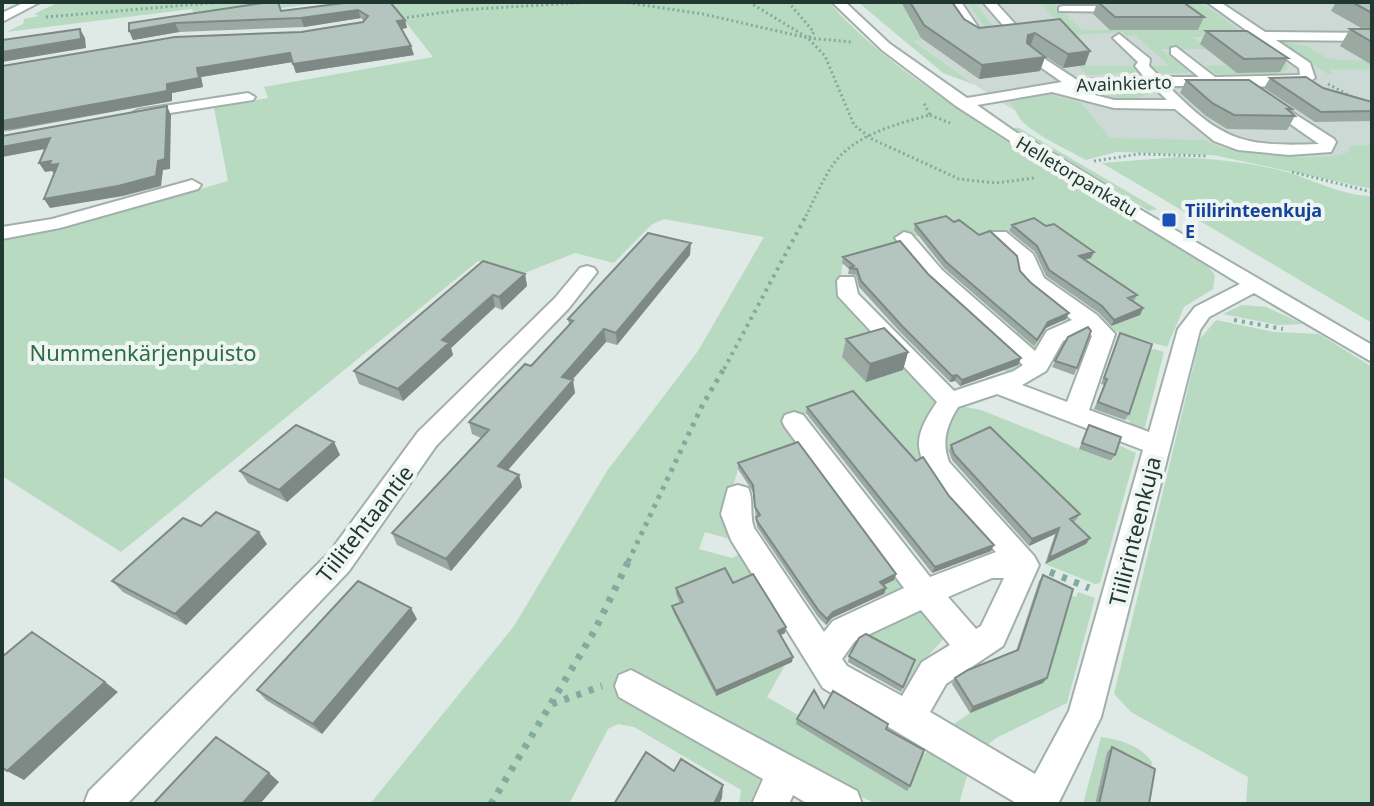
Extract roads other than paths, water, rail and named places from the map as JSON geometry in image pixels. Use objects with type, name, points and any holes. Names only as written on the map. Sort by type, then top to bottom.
[{"type":"street","points":[[2,18],[34,2]]},
{"type":"street","name":"Helletorpankatu","points":[[838,2],[881,43],[927,79],[1018,141],[1372,355]]},
{"type":"street","points":[[955,2],[974,30]]},
{"type":"street","points":[[989,2],[1012,28]]},
{"type":"street","points":[[1213,2],[1264,36],[1372,37]]},
{"type":"street","points":[[1063,9],[1115,6],[1147,9]]},
{"type":"street","name":"Avainkierto","points":[[961,103],[1074,84],[1308,78],[1309,72],[1305,66],[1264,36]]},
{"type":"street","points":[[1119,38],[1145,62],[1142,66],[1177,105],[1204,131],[1224,142],[1243,148],[1325,149],[1328,142],[1239,81]]},
{"type":"street","points":[[1176,51],[1211,81]]},
{"type":"street","points":[[1031,54],[1074,84]]},
{"type":"street","points":[[1050,87],[1085,99],[1114,104],[1177,105]]},
{"type":"street","points":[[125,116],[248,97]]},
{"type":"street","points":[[2,233],[54,224],[192,185]]},
{"type":"street","points":[[999,236],[1026,258],[1031,276],[1037,282],[1104,334],[1075,414]]},
{"type":"street","points":[[904,238],[935,274],[1038,366]]},
{"type":"street","name":"Tiilitehtaantie","points":[[102,804],[339,562],[427,439],[562,303],[587,272]]},
{"type":"street","points":[[847,281],[848,296],[950,401]]},
{"type":"street","name":"Tiilirinteenkuja","points":[[1040,801],[1084,717],[1189,329],[1202,312],[1255,284]]},
{"type":"street","points":[[1024,565],[940,469],[932,456],[930,441],[936,421],[950,401],[1022,377],[1038,366],[1055,336],[1089,320]]},
{"type":"street","points":[[997,385],[1156,445]]},
{"type":"street","points":[[794,421],[925,593],[972,648]]},
{"type":"street","points":[[738,496],[735,514],[741,532],[835,677],[908,718],[1040,801]]},
{"type":"street","points":[[823,659],[844,631],[925,593],[990,565],[1024,565]]},
{"type":"street","points":[[908,718],[934,673],[992,636],[1024,565]]},
{"type":"street","points":[[631,686],[844,804]]},
{"type":"street","points":[[770,804],[785,772]]},
{"type":"place","name":"Tiilirinteenkuja E","points":[[1169,220]]},
{"type":"park label","name":"Nummenkärjenpuisto","points":[[143,352]]}]
